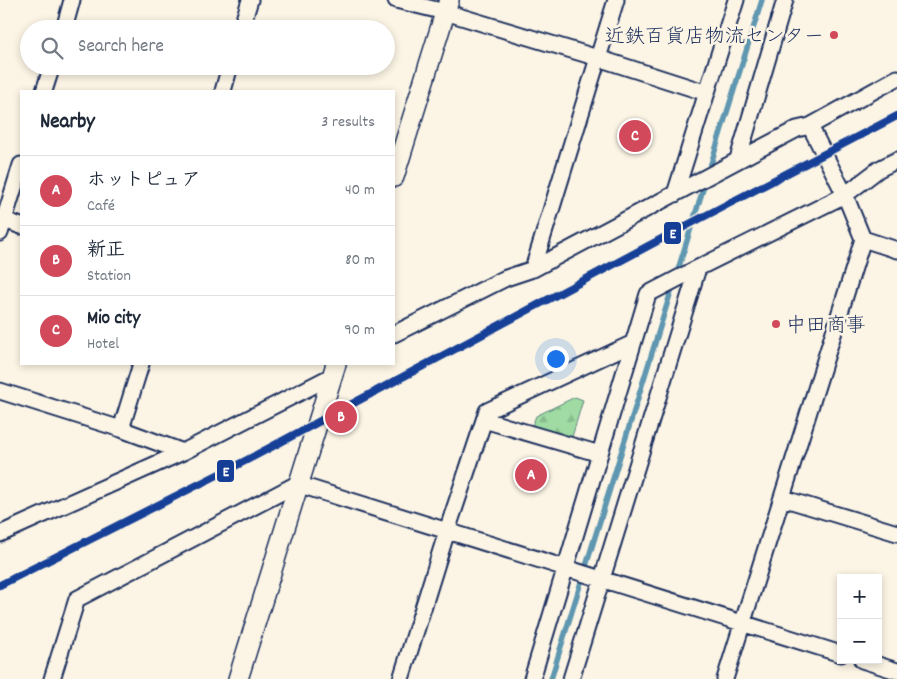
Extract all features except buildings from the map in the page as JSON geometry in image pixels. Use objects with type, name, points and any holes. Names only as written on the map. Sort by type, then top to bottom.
[{"type":"street","points":[[66,20],[72,0]]},
{"type":"street","points":[[244,20],[250,0]]},
{"type":"street","points":[[396,0],[447,6],[707,93]]},
{"type":"street","points":[[532,268],[616,0]]},
{"type":"street","points":[[675,194],[736,0]]},
{"type":"street","points":[[736,161],[785,0]]},
{"type":"street","points":[[395,174],[447,6]]},
{"type":"street","points":[[44,90],[49,75]]},
{"type":"street","points":[[222,90],[227,75]]},
{"type":"street","points":[[395,334],[506,278],[532,268],[797,129],[810,126],[897,78]]},
{"type":"street","points":[[725,679],[863,239],[845,195],[810,126]]},
{"type":"street","points":[[532,679],[569,569],[600,454],[648,294],[845,195],[879,169],[897,160]]},
{"type":"street","points":[[20,168],[2,227],[20,226]]},
{"type":"street","points":[[863,239],[897,250]]},
{"type":"street","points":[[571,679],[598,578],[696,269]]},
{"type":"street","points":[[401,679],[487,411],[633,343]]},
{"type":"street","points":[[121,429],[141,365]]},
{"type":"street","points":[[0,534],[183,452],[334,370]]},
{"type":"street","points":[[238,679],[297,484],[334,370]]},
{"type":"street","points":[[0,391],[121,429],[183,452]]},
{"type":"street","points":[[484,420],[600,454]]},
{"type":"street","points":[[52,679],[77,599],[297,484],[837,653]]},
{"type":"street","points":[[782,498],[897,533]]},
{"type":"street","points":[[875,664],[897,671]]},
{"type":"green space","points":[[575,397],[583,400],[572,437],[532,426],[536,416]]},
{"type":"waterway","points":[[676,276],[762,0]]},
{"type":"waterway","points":[[551,679],[673,285]]},
{"type":"transit line","name":"E","points":[[0,585],[245,461],[680,229],[897,116]]},
{"type":"place","name":"近鉄百貨店物流センター","points":[[834,35]]},
{"type":"place","name":"Mio city","points":[[635,136]]},
{"type":"place","name":"中田商事","points":[[776,324]]},
{"type":"place","name":"新正","points":[[341,417]]},
{"type":"place","name":"ホットピュア","points":[[531,475]]}]
